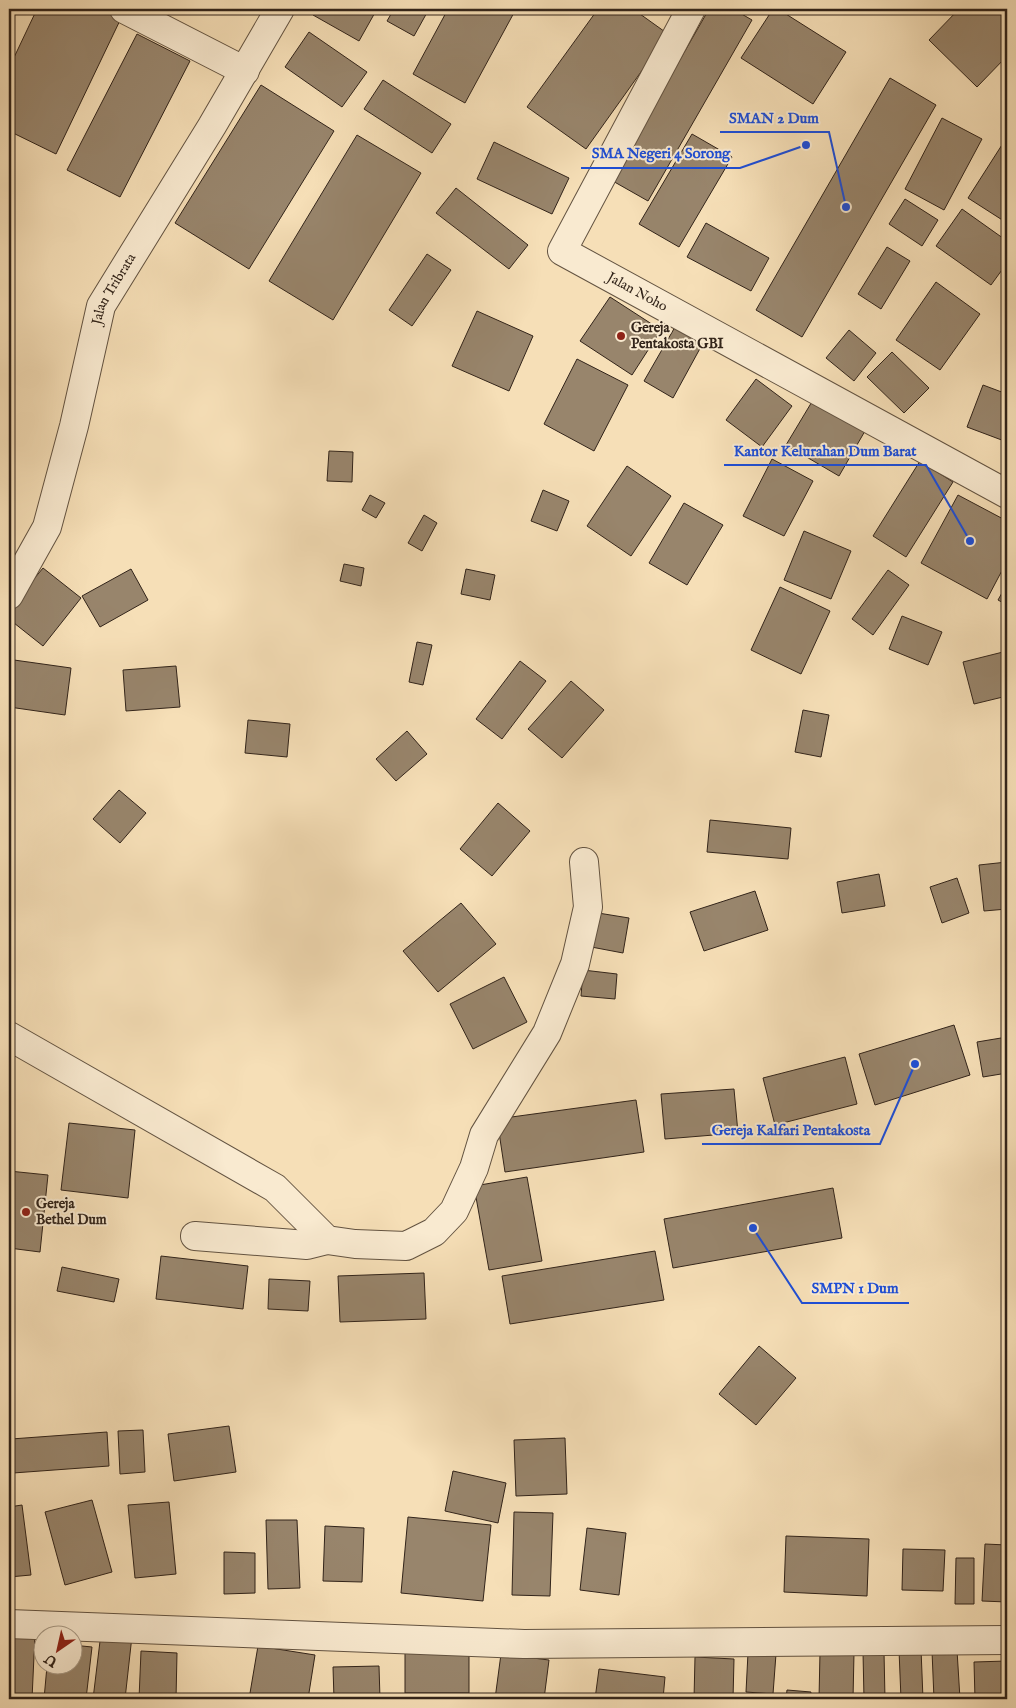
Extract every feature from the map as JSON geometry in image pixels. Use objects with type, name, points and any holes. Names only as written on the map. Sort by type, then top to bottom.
[{"type":"street","points":[[124,9],[245,71]]},
{"type":"street","name":"Jalan Tribrata","points":[[9,595],[46,527],[74,426],[101,306],[245,71],[280,9]]},
{"type":"street","name":"Jalan Noho","points":[[692,9],[562,251],[1007,494]]},
{"type":"street","points":[[195,1236],[307,1245],[327,1240],[355,1244],[406,1246],[434,1232],[454,1211],[474,1168],[484,1135],[547,1033],[575,964],[588,907],[584,862]]},
{"type":"street","points":[[9,1036],[275,1188],[327,1240]]},
{"type":"street","points":[[9,1624],[524,1644],[1007,1640]]},
{"type":"building","points":[[9,9],[17,9],[9,23]]},
{"type":"building","points":[[37,9],[118,9],[124,12],[56,154],[9,131],[9,68]]},
{"type":"building","points":[[317,9],[377,9],[359,41],[313,15]]},
{"type":"building","points":[[394,9],[429,9],[414,36],[387,21]]},
{"type":"building","points":[[448,9],[516,9],[465,103],[413,74]]},
{"type":"building","points":[[598,9],[633,9],[668,34],[586,149],[527,107]]},
{"type":"building","points":[[709,9],[733,9],[752,20],[648,201],[611,180]]},
{"type":"building","points":[[773,9],[778,9],[846,52],[813,104],[741,58]]},
{"type":"building","points":[[959,9],[1007,9],[1007,56],[977,87],[929,40]]},
{"type":"building","points":[[309,32],[367,72],[342,107],[285,67]]},
{"type":"building","points":[[137,34],[190,61],[120,197],[67,170]]},
{"type":"building","points":[[890,78],[936,105],[802,337],[756,310]]},
{"type":"building","points":[[383,80],[451,124],[432,153],[364,109]]},
{"type":"building","points":[[261,85],[334,131],[249,269],[175,223]]},
{"type":"building","points":[[942,118],[982,139],[944,210],[905,189]]},
{"type":"building","points":[[692,134],[732,157],[679,247],[639,224]]},
{"type":"building","points":[[357,135],[421,173],[333,320],[269,281]]},
{"type":"building","points":[[1007,137],[1007,223],[968,198]]},
{"type":"building","points":[[494,142],[569,178],[552,214],[477,179]]},
{"type":"building","points":[[456,188],[528,245],[509,269],[436,213]]},
{"type":"building","points":[[905,199],[938,220],[922,246],[889,224]]},
{"type":"building","points":[[962,209],[1007,241],[1007,263],[991,285],[936,246]]},
{"type":"building","points":[[706,223],[769,258],[751,291],[687,257]]},
{"type":"building","points":[[887,247],[910,261],[881,309],[858,294]]},
{"type":"building","points":[[427,254],[451,270],[412,326],[389,310]]},
{"type":"building","points":[[936,282],[980,314],[940,370],[896,340]]},
{"type":"building","name":"Gereja Pentakosta GBI","points":[[610,297],[661,330],[632,375],[580,341]]},
{"type":"building","points":[[477,311],[533,336],[509,391],[452,366]]},
{"type":"building","points":[[675,327],[703,343],[673,398],[644,381]]},
{"type":"building","points":[[849,330],[876,353],[854,381],[826,358]]},
{"type":"building","points":[[892,352],[929,388],[904,413],[867,377]]},
{"type":"building","points":[[577,359],[628,385],[594,451],[544,424]]},
{"type":"building","points":[[756,379],[792,406],[762,447],[726,420]]},
{"type":"building","points":[[983,385],[1007,394],[1007,442],[967,427]]},
{"type":"building","points":[[813,400],[865,431],[839,476],[786,445]]},
{"type":"building","points":[[329,451],[353,452],[352,482],[327,481]]},
{"type":"building","points":[[772,459],[813,481],[784,536],[743,516]]},
{"type":"building","points":[[920,461],[953,482],[906,557],[873,536]]},
{"type":"building","points":[[627,466],[671,496],[631,556],[587,526]]},
{"type":"building","points":[[543,490],[569,501],[557,531],[531,521]]},
{"type":"building","points":[[370,495],[385,503],[376,518],[362,510]]},
{"type":"building","points":[[958,495],[1007,521],[1007,561],[987,599],[921,563]]},
{"type":"building","points":[[684,503],[723,525],[687,585],[649,563]]},
{"type":"building","points":[[424,515],[437,523],[422,551],[408,543]]},
{"type":"building","points":[[804,531],[851,551],[831,599],[784,580]]},
{"type":"building","points":[[344,564],[364,568],[361,586],[340,581]]},
{"type":"building","points":[[43,568],[81,598],[43,646],[9,619],[9,609]]},
{"type":"building","points":[[131,569],[148,600],[100,627],[82,596]]},
{"type":"building","points":[[466,569],[495,575],[490,600],[461,594]]},
{"type":"building","points":[[888,570],[909,585],[873,635],[852,619]]},
{"type":"building","points":[[1007,584],[1007,605],[998,600]]},
{"type":"building","points":[[780,587],[830,611],[801,674],[751,650]]},
{"type":"building","points":[[902,616],[942,632],[928,665],[889,649]]},
{"type":"building","points":[[417,642],[432,645],[423,685],[409,682]]},
{"type":"building","points":[[1007,651],[1007,696],[974,704],[963,662]]},
{"type":"building","points":[[14,660],[71,668],[65,715],[9,707]]},
{"type":"building","points":[[520,661],[546,681],[502,739],[476,719]]},
{"type":"building","points":[[176,666],[180,707],[126,711],[123,670]]},
{"type":"building","points":[[571,681],[604,710],[562,758],[528,729]]},
{"type":"building","points":[[803,710],[829,715],[821,757],[795,752]]},
{"type":"building","points":[[248,720],[290,724],[287,757],[245,753]]},
{"type":"building","points":[[407,731],[427,754],[396,781],[376,759]]},
{"type":"building","points":[[119,790],[146,813],[120,843],[93,819]]},
{"type":"building","points":[[498,803],[530,831],[492,876],[460,849]]},
{"type":"building","points":[[710,820],[791,828],[788,859],[707,852]]},
{"type":"building","points":[[1007,862],[1007,909],[984,911],[979,865]]},
{"type":"building","points":[[879,874],[885,906],[842,913],[837,882]]},
{"type":"building","points":[[957,878],[969,913],[942,923],[930,887]]},
{"type":"building","points":[[755,891],[768,930],[704,951],[690,912]]},
{"type":"building","points":[[461,903],[496,944],[438,992],[403,951]]},
{"type":"building","points":[[592,912],[629,918],[623,953],[586,946]]},
{"type":"building","points":[[583,970],[617,974],[615,999],[581,996]]},
{"type":"building","points":[[504,977],[527,1022],[473,1049],[450,1004]]},
{"type":"building","points":[[954,1025],[970,1075],[875,1105],[859,1054]]},
{"type":"building","points":[[1007,1037],[1007,1073],[983,1077],[977,1042]]},
{"type":"building","points":[[845,1057],[857,1104],[775,1125],[763,1078]]},
{"type":"building","points":[[734,1089],[738,1133],[665,1139],[661,1094]]},
{"type":"building","points":[[636,1100],[644,1152],[505,1172],[497,1119]]},
{"type":"building","points":[[69,1123],[135,1130],[128,1198],[61,1190]]},
{"type":"building","name":"Gereja Bethel Dum","points":[[9,1171],[48,1175],[40,1252],[9,1248]]},
{"type":"building","points":[[527,1177],[542,1261],[489,1270],[474,1186]]},
{"type":"building","points":[[833,1188],[842,1238],[673,1268],[664,1219]]},
{"type":"building","points":[[655,1251],[664,1300],[510,1324],[502,1276]]},
{"type":"building","points":[[161,1256],[248,1266],[243,1309],[156,1299]]},
{"type":"building","points":[[62,1267],[119,1279],[114,1302],[57,1291]]},
{"type":"building","points":[[424,1273],[426,1319],[340,1322],[338,1276]]},
{"type":"building","points":[[269,1279],[310,1281],[308,1311],[268,1309]]},
{"type":"building","points":[[759,1346],[796,1378],[756,1425],[719,1394]]},
{"type":"building","points":[[229,1426],[236,1472],[174,1481],[168,1434]]},
{"type":"building","points":[[143,1430],[145,1472],[120,1474],[118,1431]]},
{"type":"building","points":[[107,1432],[109,1466],[13,1473],[11,1439]]},
{"type":"building","points":[[565,1438],[567,1494],[516,1496],[514,1440]]},
{"type":"building","points":[[453,1471],[506,1483],[498,1523],[445,1511]]},
{"type":"building","points":[[92,1500],[112,1572],[65,1585],[45,1512]]},
{"type":"building","points":[[169,1502],[176,1574],[135,1578],[128,1505]]},
{"type":"building","points":[[22,1505],[31,1575],[9,1577],[9,1507]]},
{"type":"building","points":[[514,1512],[553,1513],[550,1596],[512,1595]]},
{"type":"building","points":[[408,1517],[491,1525],[483,1601],[401,1593]]},
{"type":"building","points":[[266,1520],[297,1520],[300,1588],[268,1589]]},
{"type":"building","points":[[325,1526],[364,1528],[362,1582],[323,1581]]},
{"type":"building","points":[[587,1528],[626,1533],[619,1595],[580,1590]]},
{"type":"building","points":[[786,1536],[869,1539],[867,1596],[784,1592]]},
{"type":"building","points":[[985,1544],[1007,1545],[1007,1602],[982,1601]]},
{"type":"building","points":[[903,1549],[945,1550],[943,1591],[902,1590]]},
{"type":"building","points":[[224,1552],[255,1553],[255,1593],[224,1594]]},
{"type":"building","points":[[956,1558],[974,1558],[974,1604],[955,1604]]},
{"type":"building","points":[[9,1633],[32,1634],[32,1699],[9,1699]]},
{"type":"building","points":[[101,1633],[132,1636],[125,1699],[93,1699]]},
{"type":"building","points":[[82,1646],[92,1647],[86,1699],[44,1699],[46,1676],[82,1676]]},
{"type":"building","points":[[258,1646],[315,1655],[308,1699],[249,1699]]},
{"type":"building","points":[[405,1646],[469,1646],[469,1693],[405,1693]]},
{"type":"building","points":[[921,1649],[923,1699],[901,1699],[899,1650]]},
{"type":"building","points":[[957,1650],[960,1699],[934,1699],[932,1651]]},
{"type":"building","points":[[141,1651],[177,1653],[176,1699],[139,1699]]},
{"type":"building","points":[[820,1652],[854,1653],[853,1699],[819,1699]]},
{"type":"building","points":[[863,1652],[884,1652],[885,1699],[864,1699]]},
{"type":"building","points":[[748,1653],[776,1654],[773,1694],[746,1692]]},
{"type":"building","points":[[501,1654],[549,1660],[544,1699],[495,1699]]},
{"type":"building","points":[[695,1657],[734,1659],[733,1699],[694,1699]]},
{"type":"building","points":[[1007,1661],[1007,1699],[975,1699],[974,1662]]},
{"type":"building","points":[[379,1666],[380,1699],[334,1699],[333,1667]]},
{"type":"building","points":[[599,1669],[665,1677],[663,1699],[595,1699]]},
{"type":"building","points":[[787,1690],[811,1692],[810,1699],[786,1699]]},
{"type":"place","name":"SMA Negeri 4 Sorong","points":[[806,145]]},
{"type":"place","name":"SMAN 2 Dum","points":[[846,207]]},
{"type":"place","name":"Gereja Pentakosta GBI","points":[[621,336]]},
{"type":"place","name":"Kantor Kelurahan Dum Barat","points":[[970,541]]},
{"type":"place","name":"Gereja Kalfari Pentakosta","points":[[915,1064]]},
{"type":"place","name":"Gereja Bethel Dum","points":[[26,1212]]},
{"type":"place","name":"SMPN 1 Dum","points":[[753,1228]]}]
